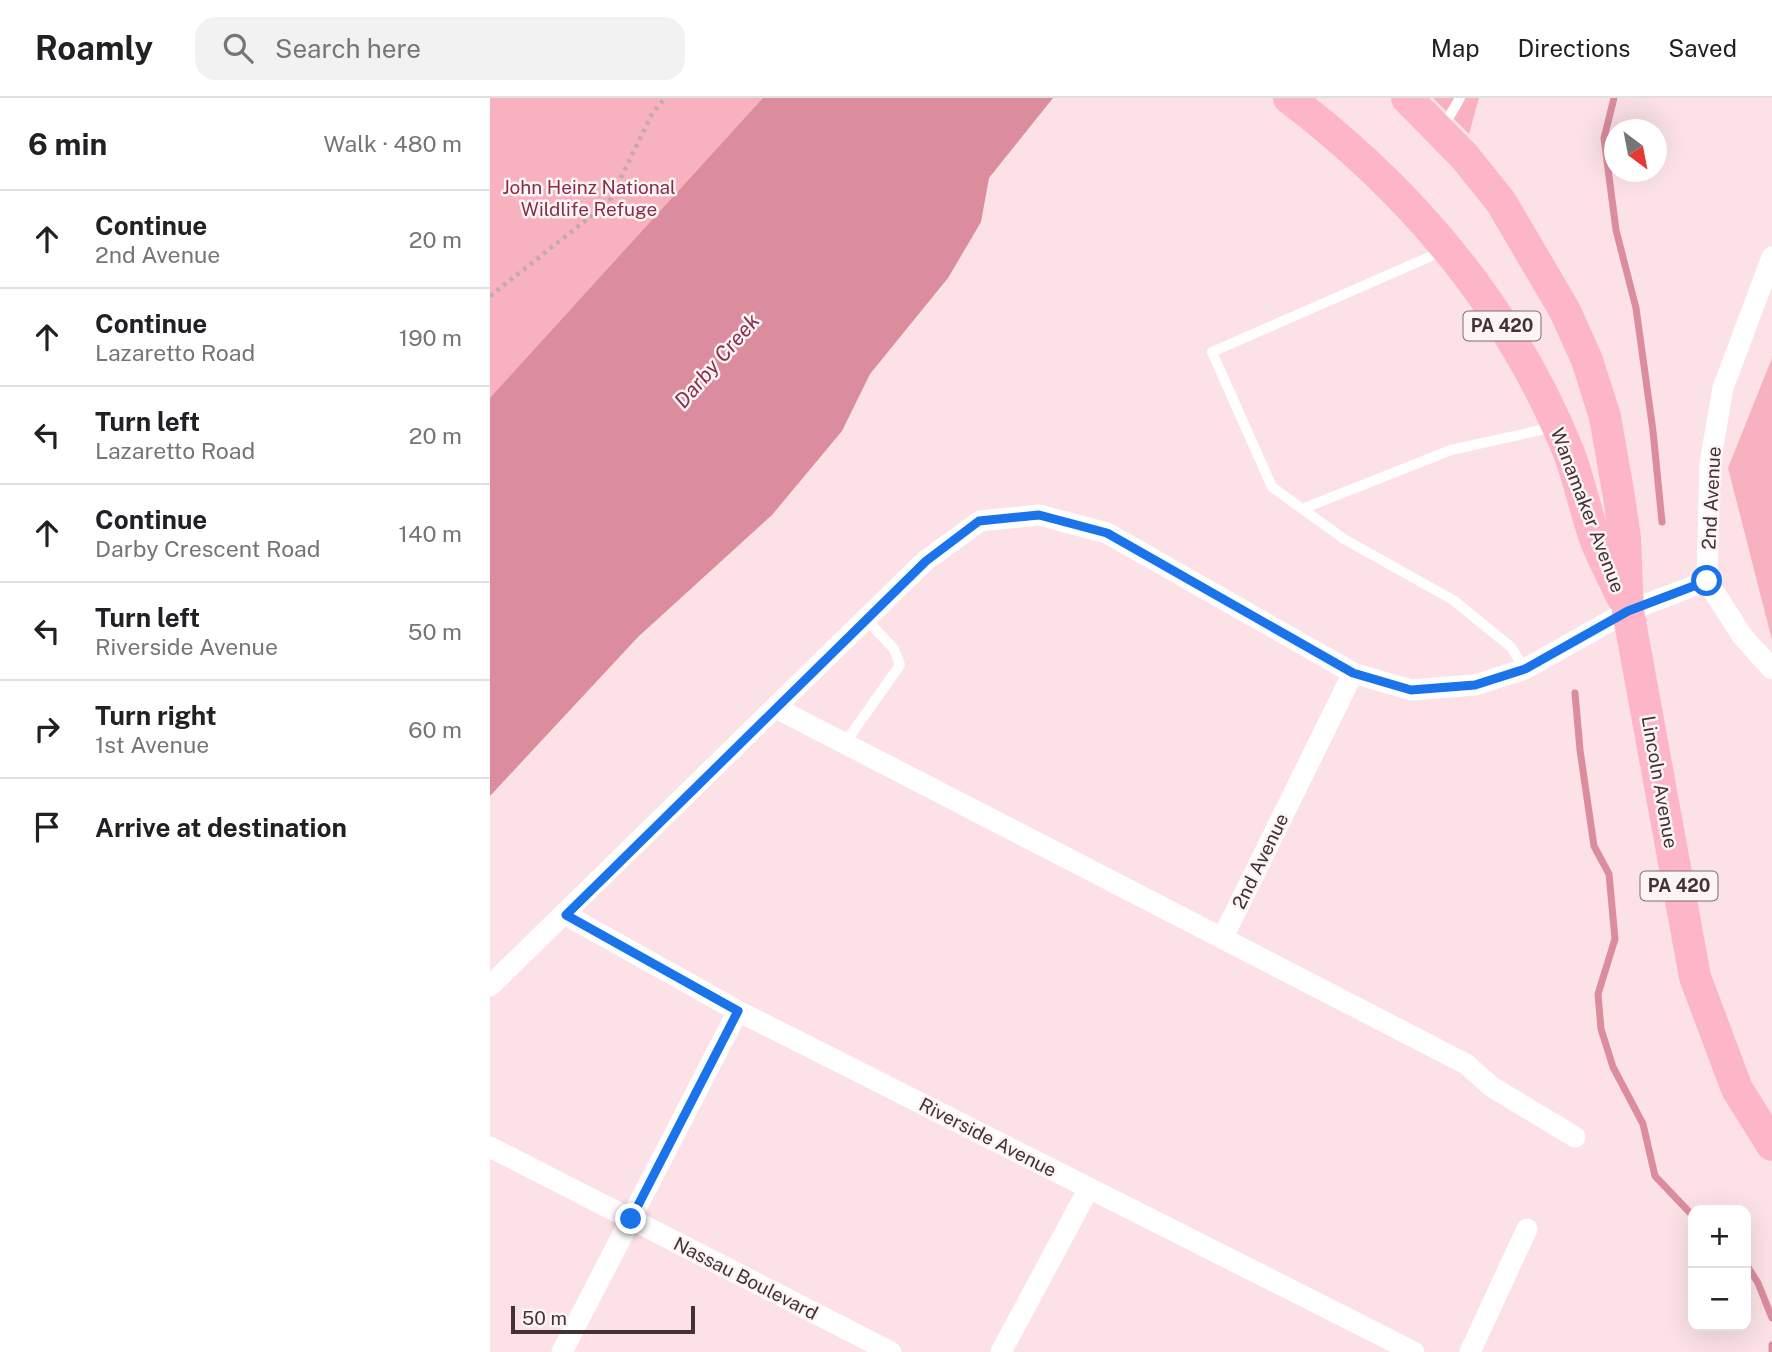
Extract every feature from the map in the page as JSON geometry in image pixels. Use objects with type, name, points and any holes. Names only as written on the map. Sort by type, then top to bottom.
[{"type":"main road","name":"Wanamaker Avenue","points":[[1289,98],[1379,174],[1449,249],[1482,292],[1541,393],[1569,454],[1597,543],[1628,611]]},
{"type":"main road","name":"Wanamaker Avenue","points":[[1407,98],[1501,202],[1565,311],[1587,360],[1605,417],[1619,497],[1625,538],[1628,611]]},
{"type":"main road","name":"Lincoln Avenue","points":[[1628,611],[1695,977],[1737,1089],[1772,1145]]},
{"type":"street","name":"2nd Avenue","points":[[1707,581],[1710,463],[1723,388],[1772,257]]},
{"type":"street","points":[[490,986],[566,915],[926,561],[979,521],[1039,515],[1107,533],[1353,673],[1411,690],[1475,685],[1525,669],[1628,611],[1707,581],[1743,637],[1772,669]]},
{"type":"street","name":"2nd Avenue","points":[[1223,937],[1353,673]]},
{"type":"street","points":[[776,708],[1466,1064],[1492,1087],[1575,1137]]},
{"type":"street","name":"Riverside Avenue","points":[[566,915],[738,1011],[1414,1352]]},
{"type":"street","points":[[562,1352],[738,1011]]},
{"type":"street","name":"Nassau Boulevard","points":[[490,1147],[891,1352]]},
{"type":"street","points":[[1001,1352],[1089,1188]]},
{"type":"street","points":[[1470,1352],[1527,1229]]},
{"type":"lane","points":[[1440,132],[1460,98]]},
{"type":"lane","points":[[1449,249],[1212,352],[1272,487],[1344,539],[1453,600],[1511,648],[1525,669]]},
{"type":"lane","points":[[1303,509],[1451,450],[1556,426]]},
{"type":"lane","points":[[845,743],[900,664],[894,649],[866,619]]},
{"type":"path","points":[[490,296],[609,202],[652,114],[665,98]]},
{"type":"green space","name":"John Heinz National Wildlife Refuge","points":[[490,98],[784,98],[490,450]]},
{"type":"green space","points":[[1433,98],[1479,98],[1469,134]]},
{"type":"green space","points":[[1772,358],[1772,640],[1728,468]]},
{"type":"water","name":"Darby Creek","points":[[763,98],[1053,98],[989,178],[981,222],[948,278],[870,374],[842,431],[772,515],[638,637],[490,796],[490,398]]},
{"type":"waterway","points":[[1614,98],[1604,138],[1616,230],[1636,308],[1662,522]]},
{"type":"waterway","points":[[1575,693],[1594,846],[1609,874],[1615,939],[1598,994],[1601,1029],[1613,1067],[1643,1124],[1655,1176],[1688,1211]]},
{"type":"waterway","points":[[1749,1268],[1758,1283],[1772,1318]]},
{"type":"waterway","points":[[1772,1345],[1772,1352]]},
{"type":"route","points":[[631,1219],[738,1011],[566,915],[926,561],[979,521],[1039,515],[1107,533],[1353,673],[1411,690],[1475,685],[1525,669],[1628,611],[1707,581]]}]
